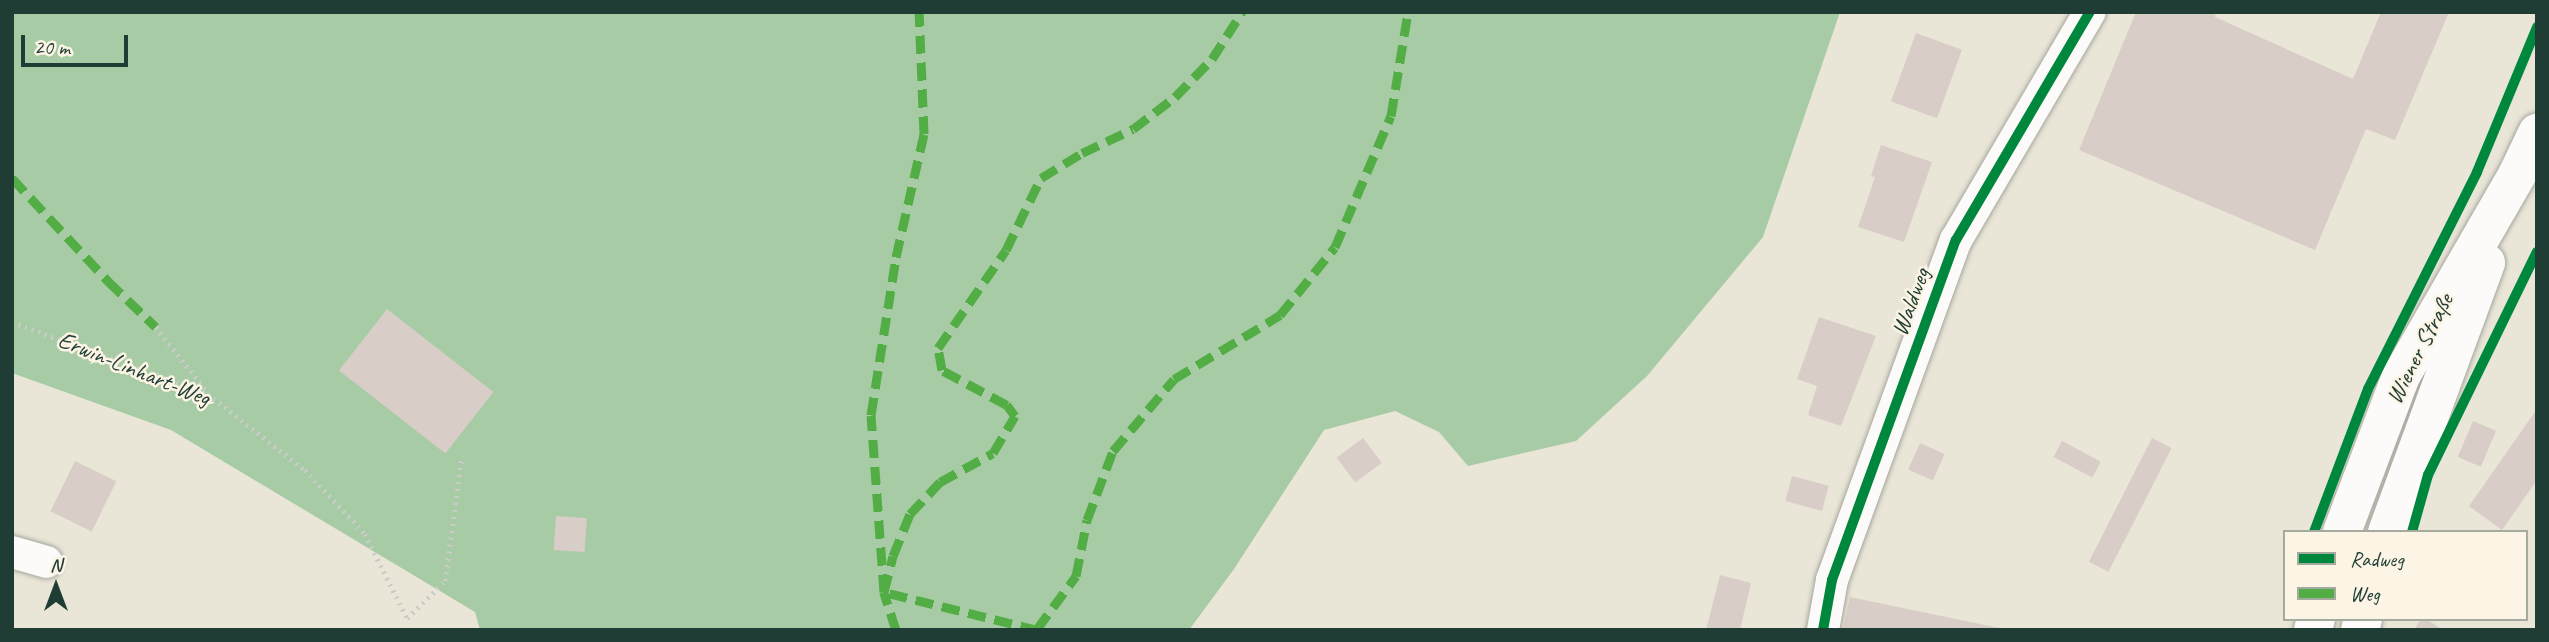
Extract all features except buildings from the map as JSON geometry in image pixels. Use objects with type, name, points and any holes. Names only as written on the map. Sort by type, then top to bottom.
[{"type":"main road","name":"Wiener Straße","points":[[2388,530],[2453,357],[2527,181],[2537,133]]},
{"type":"main road","name":"Wiener Straße","points":[[2343,530],[2401,376],[2527,181]]},
{"type":"street","name":"Waldweg","points":[[1823,630],[1832,580],[1956,240],[2090,12]]},
{"type":"street","points":[[12,552],[47,562]]},
{"type":"path","points":[[156,327],[208,394]]},
{"type":"green space","points":[[12,12],[1840,12],[1763,237],[1647,376],[1576,441],[1468,466],[1439,432],[1395,411],[1324,430],[1234,569],[1189,630],[480,630],[475,612],[171,430],[12,373]]},
{"type":"marked path","points":[[896,630],[884,592],[871,415],[896,257],[924,134],[919,12]]},
{"type":"marked path","points":[[1038,630],[884,592],[893,556],[910,514],[940,482],[993,453],[1015,416],[1007,405],[942,370],[938,348],[1006,250],[1041,178],[1082,153],[1133,129],[1175,97],[1212,59],[1242,12]]},
{"type":"marked path","points":[[1037,629],[1076,576],[1087,520],[1113,451],[1174,379],[1280,315],[1335,247],[1391,116],[1408,12]]},
{"type":"marked path","points":[[12,178],[108,281],[156,327]]},
{"type":"cycle path","points":[[1823,630],[1832,580],[1956,240],[2090,12]]},
{"type":"cycle path","points":[[2315,530],[2368,389],[2477,172],[2537,27]]},
{"type":"cycle path","points":[[2413,530],[2428,475],[2537,252]]}]
